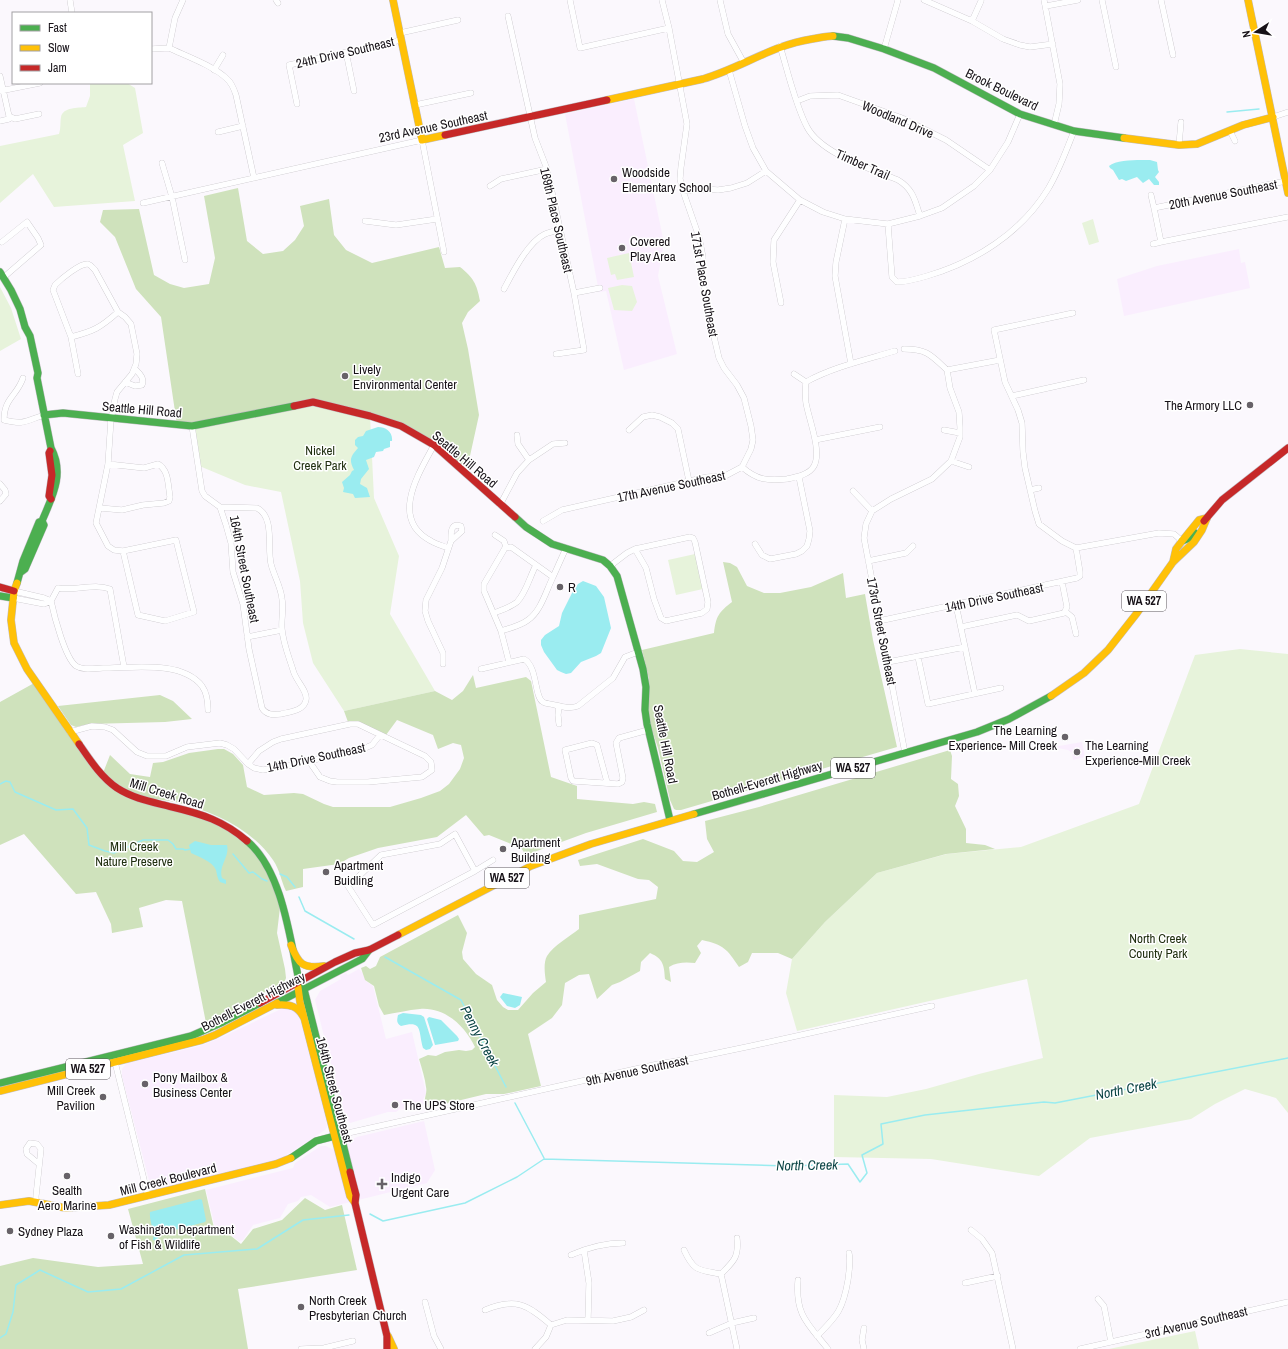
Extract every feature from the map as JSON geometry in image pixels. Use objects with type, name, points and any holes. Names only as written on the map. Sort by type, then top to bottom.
[{"type":"main road","points":[[393,0],[422,140]]},
{"type":"main road","points":[[1248,0],[1288,193]]},
{"type":"main road","name":"Brook Boulevard","points":[[729,70],[780,46],[796,41],[830,36],[848,38],[884,49],[934,68],[1020,114],[1074,131],[1179,145],[1198,144],[1243,125],[1273,116]]},
{"type":"main road","name":"23rd Avenue Southeast","points":[[422,140],[680,84],[717,75],[729,70]]},
{"type":"main road","points":[[2,275],[19,308],[27,332],[25,337],[28,352],[33,373],[37,378],[44,415]]},
{"type":"main road","name":"Seattle Hill Road","points":[[44,415],[63,413],[192,426],[313,402],[400,426],[434,445],[526,527],[552,544],[603,560],[610,566],[617,576],[643,669],[646,687],[645,710],[648,730],[670,820]]},
{"type":"main road","name":"Mill Creek Road","points":[[44,415],[51,448],[49,453],[51,480],[49,496],[51,499],[26,554],[13,595],[12,631],[19,654],[26,669],[98,771],[107,781],[121,791],[143,800],[200,815],[222,823],[248,841],[266,862],[276,882],[281,899],[301,991]]},
{"type":"main road","name":"Bothell-Everett Highway","points":[[0,1091],[141,1052],[153,1046],[192,1036],[214,1027],[299,981],[358,952],[369,950],[531,866],[591,844],[670,820],[977,732],[999,724],[1050,697],[1096,661],[1117,638],[1173,562],[1181,556],[1192,543],[1205,526],[1207,518],[1222,500],[1288,448]]},
{"type":"main road","name":"Bothell-Everett Highway","points":[[1173,562],[1176,549],[1182,541],[1200,520],[1207,518]]},
{"type":"main road","points":[[0,587],[13,595]]},
{"type":"main road","points":[[0,596],[13,595]]},
{"type":"main road","points":[[291,945],[298,960],[306,967],[333,964]]},
{"type":"main road","name":"Bothell-Everett Highway","points":[[0,1083],[202,1040],[362,959],[369,950]]},
{"type":"main road","name":"164th Street Southeast","points":[[301,991],[304,1018],[356,1195],[355,1203],[388,1336],[394,1349]]},
{"type":"main road","name":"164th Street Southeast","points":[[301,991],[338,1135]]},
{"type":"main road","points":[[272,1005],[292,1005],[299,1009],[304,1018]]},
{"type":"main road","name":"Mill Creek Boulevard","points":[[0,1205],[23,1201],[36,1201],[66,1208],[113,1205],[276,1164],[293,1157],[320,1140],[338,1135]]},
{"type":"main road","name":"164th Street Southeast","points":[[387,1349],[388,1336]]},
{"type":"street","points":[[70,0],[72,12]]},
{"type":"street","points":[[169,48],[175,18],[183,0]]},
{"type":"street","points":[[570,0],[580,48],[669,28]]},
{"type":"street","name":"171st Place Southeast","points":[[662,0],[669,28],[687,124],[680,179],[699,237],[703,257],[703,279],[706,303],[719,358],[744,398],[751,426],[753,440],[751,449],[742,467]]},
{"type":"street","points":[[884,49],[898,0]]},
{"type":"street","points":[[924,0],[972,21],[1003,39],[1020,45],[1030,47],[1053,44]]},
{"type":"street","points":[[1054,125],[1059,104],[1060,84],[1045,3],[1078,0]]},
{"type":"street","points":[[1102,0],[1116,67]]},
{"type":"street","points":[[1161,0],[1173,55]]},
{"type":"street","points":[[722,1],[728,34],[744,63]]},
{"type":"street","points":[[972,21],[981,1]]},
{"type":"street","name":"169th Place Southeast","points":[[508,16],[535,138],[547,169],[574,293],[584,350],[556,354]]},
{"type":"street","name":"24th Drive Southeast","points":[[298,104],[289,65],[346,52],[458,20]]},
{"type":"street","name":"Timber Trail","points":[[780,46],[797,101],[808,128],[820,142],[842,157],[906,184],[912,193],[920,216]]},
{"type":"street","points":[[152,49],[169,48],[214,70],[227,79],[233,86],[254,178]]},
{"type":"street","points":[[346,52],[354,91]]},
{"type":"street","points":[[214,70],[223,55]]},
{"type":"street","points":[[729,70],[753,148],[766,171],[800,200],[823,212],[845,219],[888,224],[920,216],[942,208],[974,186],[990,170],[1008,142],[1020,114]]},
{"type":"street","points":[[0,76],[9,118]]},
{"type":"street","points":[[2,91],[35,84]]},
{"type":"street","points":[[415,105],[471,93]]},
{"type":"street","name":"Woodland Drive","points":[[797,101],[810,96],[838,95],[902,118],[946,140],[990,170]]},
{"type":"street","points":[[1273,116],[1288,112]]},
{"type":"street","points":[[0,121],[9,118],[15,119],[39,114]]},
{"type":"street","points":[[1179,145],[1180,122]]},
{"type":"street","points":[[218,132],[243,126]]},
{"type":"street","points":[[888,224],[892,277],[897,282],[906,282],[944,271],[968,261],[992,246],[1014,229],[1036,207],[1048,190],[1058,171],[1074,131]]},
{"type":"street","points":[[1230,131],[1235,141]]},
{"type":"street","points":[[422,140],[444,252]]},
{"type":"street","name":"23rd Avenue Southeast","points":[[142,203],[422,140]]},
{"type":"street","points":[[162,163],[172,197],[185,260]]},
{"type":"street","points":[[490,186],[502,179],[547,169]]},
{"type":"street","points":[[683,192],[704,189],[718,190],[731,188],[747,183],[766,171]]},
{"type":"street","name":"20th Avenue Southeast","points":[[1160,242],[1154,208],[1286,181]]},
{"type":"street","points":[[1151,195],[1154,208]]},
{"type":"street","points":[[782,303],[773,262],[774,240],[800,200]]},
{"type":"street","points":[[1153,244],[1288,216]]},
{"type":"street","points":[[365,221],[396,225],[437,218]]},
{"type":"street","points":[[845,219],[836,262],[835,276],[851,364]]},
{"type":"street","points":[[2,242],[27,222],[41,245],[2,275]]},
{"type":"street","points":[[504,289],[516,264],[538,238],[560,229]]},
{"type":"street","points":[[78,374],[71,337],[53,290],[55,284],[80,265],[86,264],[96,270],[118,312],[131,324],[137,354],[135,369],[118,392],[111,419],[108,464],[96,523],[108,546],[114,550],[123,550],[176,540],[194,612],[165,621],[138,615],[123,550]]},
{"type":"street","points":[[574,293],[600,288]]},
{"type":"street","points":[[71,337],[90,332],[101,327],[118,312]]},
{"type":"street","points":[[1072,313],[994,330],[1005,382],[1022,423],[1022,452],[1035,511],[1040,524],[1062,541],[1076,548],[1159,533],[1174,534],[1182,541]]},
{"type":"street","points":[[853,491],[872,511],[891,499],[932,479],[951,461],[960,438],[959,412],[950,388],[947,370],[931,355],[919,349],[904,349]]},
{"type":"street","points":[[806,382],[815,377],[851,364],[895,351]]},
{"type":"street","points":[[947,370],[1000,360]]},
{"type":"street","points":[[125,382],[136,386],[142,385],[142,377],[135,369]]},
{"type":"street","points":[[794,374],[806,382]]},
{"type":"street","points":[[23,378],[20,386],[6,404],[2,422],[24,422],[44,415]]},
{"type":"street","points":[[1012,396],[1084,380]]},
{"type":"street","points":[[755,544],[762,555],[770,559],[796,554],[807,546],[810,531],[798,477],[807,473],[813,467],[816,460],[815,440],[806,403],[806,382]]},
{"type":"street","points":[[628,430],[643,417],[652,415],[672,423],[678,429],[689,481]]},
{"type":"street","name":"164th Street Southeast","points":[[192,426],[202,491],[205,496],[220,507],[231,543],[233,572],[242,599],[247,637],[259,700],[263,711],[276,715],[292,711],[303,706],[306,698],[304,691],[294,675],[282,630]]},
{"type":"street","points":[[815,440],[880,427]]},
{"type":"street","points":[[944,430],[960,433]]},
{"type":"street","points":[[517,435],[518,444],[529,460]]},
{"type":"street","points":[[500,505],[516,473],[529,460],[553,444],[565,443]]},
{"type":"street","points":[[434,445],[414,484],[411,496],[411,519],[416,528],[430,541],[448,548]]},
{"type":"street","points":[[951,461],[969,467]]},
{"type":"street","points":[[100,508],[122,510],[143,505],[164,503],[169,501],[170,497],[165,471],[163,467],[158,464],[144,468],[108,464]]},
{"type":"street","name":"17th Avenue Southeast","points":[[543,522],[562,510],[706,477],[725,476],[742,467],[751,474],[765,480],[798,477]]},
{"type":"street","points":[[0,484],[5,490],[6,494],[0,501]]},
{"type":"street","points":[[1030,490],[1039,488]]},
{"type":"street","points":[[220,507],[258,508],[263,510],[267,516],[270,562],[282,598],[282,630],[247,637]]},
{"type":"street","name":"173rd Street Southeast","points":[[872,511],[866,524],[864,538],[905,753]]},
{"type":"street","points":[[495,535],[504,541],[506,547]]},
{"type":"street","points":[[610,566],[635,549],[687,537],[693,538],[708,602],[707,609],[702,613],[670,620],[663,620],[658,612],[646,568],[635,549]]},
{"type":"street","points":[[443,664],[443,653],[425,611],[426,600],[442,568],[451,541]]},
{"type":"street","points":[[868,561],[906,553],[913,546]]},
{"type":"street","points":[[506,547],[511,547],[553,577]]},
{"type":"street","points":[[506,547],[502,551],[483,586],[501,631],[509,662]]},
{"type":"street","points":[[501,631],[523,623],[537,610],[566,548]]},
{"type":"street","name":"14th Drive Southeast","points":[[879,621],[1077,578],[1080,576],[1076,548]]},
{"type":"street","points":[[494,613],[511,606],[517,601],[536,565]]},
{"type":"street","points":[[1062,582],[1067,607],[1066,612]]},
{"type":"street","points":[[124,667],[110,589],[103,586],[68,590],[58,588],[51,601],[55,620],[65,647],[76,665],[85,669],[124,667],[177,670],[184,673],[201,686],[207,699],[208,710]]},
{"type":"street","points":[[13,595],[44,598],[51,601]]},
{"type":"street","points":[[956,605],[975,694]]},
{"type":"street","points":[[961,627],[1017,615],[1029,621],[1066,612]]},
{"type":"street","points":[[1066,612],[1072,617],[1076,634]]},
{"type":"street","points":[[888,662],[965,647]]},
{"type":"street","points":[[480,669],[522,659],[527,660],[534,675],[541,700],[543,702],[569,708],[578,706],[613,678],[625,657],[638,652]]},
{"type":"street","points":[[918,657],[928,704],[1001,688]]},
{"type":"street","points":[[559,706],[559,724]]},
{"type":"street","points":[[70,732],[92,726],[106,727],[113,730],[137,752],[147,756],[166,756],[187,747],[220,744],[227,745],[234,749],[248,764],[264,748],[280,739],[350,724],[358,724],[428,758],[431,762],[432,770],[422,777],[348,783],[330,781],[320,777],[309,762]]},
{"type":"street","points":[[607,782],[597,745],[592,743],[565,750],[573,781],[607,782],[618,784],[622,782],[623,778],[616,743],[619,738],[648,730]]},
{"type":"street","name":"14th Drive Southeast","points":[[248,764],[254,768],[263,770],[309,762],[365,748],[372,745],[380,735]]},
{"type":"street","points":[[475,871],[455,834],[440,844],[381,855],[357,878],[346,883],[373,925],[475,871],[493,860]]},
{"type":"street","name":"9th Avenue Southeast","points":[[338,1135],[658,1064],[751,1046],[932,1006]]},
{"type":"street","points":[[113,1059],[148,1196]]},
{"type":"street","points":[[36,1201],[39,1164]]},
{"type":"street","points":[[971,1230],[982,1239],[992,1253],[1013,1349]]},
{"type":"street","points":[[721,1274],[736,1258],[738,1250],[737,1238]]},
{"type":"street","points":[[571,1255],[612,1243],[624,1243]]},
{"type":"street","points":[[584,1250],[589,1283],[588,1320]]},
{"type":"street","points":[[684,1250],[690,1263],[699,1270],[721,1274]]},
{"type":"street","points":[[817,1336],[834,1319],[841,1309],[845,1298],[851,1262],[849,1253]]},
{"type":"street","points":[[721,1274],[738,1349]]},
{"type":"street","points":[[965,1283],[998,1276]]},
{"type":"street","points":[[798,1280],[797,1293],[799,1307],[807,1324],[828,1349]]},
{"type":"street","points":[[1098,1298],[1104,1306],[1112,1342]]},
{"type":"street","points":[[425,1302],[434,1336],[441,1349]]},
{"type":"street","name":"3rd Avenue Southeast","points":[[1080,1349],[1288,1302]]},
{"type":"street","points":[[486,1310],[504,1304],[520,1304],[534,1310],[551,1325]]},
{"type":"street","points":[[551,1325],[567,1320],[607,1322],[619,1320],[644,1310]]},
{"type":"street","points":[[709,1333],[732,1324],[754,1318]]},
{"type":"street","points":[[535,1349],[546,1337],[551,1325]]},
{"type":"street","points":[[864,1328],[862,1340],[864,1349]]},
{"type":"street","points":[[300,1349],[335,1348],[353,1341]]},
{"type":"shaded area","name":"Woodside Elementary School","points":[[634,99],[664,243],[658,276],[677,354],[624,370],[606,291],[599,292],[565,114]]},
{"type":"shaded area","points":[[1239,249],[1241,263],[1245,262],[1250,288],[1124,316],[1117,279],[1157,266]]},
{"type":"shaded area","name":"The Learning Experience-Mill Creek","points":[[1082,742],[1085,757],[1073,760],[1072,753],[1068,750],[1053,747]]},
{"type":"shaded area","points":[[359,969],[366,981],[373,986],[386,1039],[412,1032],[426,1093],[423,1100],[424,1104],[400,1109],[396,1112],[388,1112],[350,1123],[344,1117],[315,1000],[320,991],[341,979],[340,976],[346,973],[348,975]]},
{"type":"shaded area","points":[[283,1008],[295,1010],[299,1015],[326,1120],[327,1127],[325,1130],[279,1160],[157,1190],[151,1188],[122,1076],[122,1069],[128,1063],[200,1046]]},
{"type":"shaded area","points":[[424,1121],[435,1170],[427,1183],[330,1207],[311,1195],[301,1197],[298,1201],[288,1204],[280,1218],[253,1225],[243,1240],[239,1241],[220,1227],[215,1227],[206,1190],[293,1168],[295,1163],[321,1146],[326,1146],[332,1149],[357,1137]]},
{"type":"green space","points":[[90,84],[129,84],[135,88],[143,133],[123,145],[135,201],[54,207],[33,174],[0,203],[0,146],[59,134],[62,114],[71,109],[86,107],[90,96]]},
{"type":"green space","points":[[238,188],[247,241],[263,254],[283,251],[295,240],[304,226],[300,206],[329,199],[334,235],[346,250],[372,263],[439,247],[445,268],[460,267],[468,274],[476,285],[480,301],[468,312],[462,323],[479,415],[466,474],[434,445],[401,426],[313,402],[192,426],[177,425],[161,317],[136,289],[115,237],[100,222],[103,210],[139,209],[154,275],[170,284],[184,288],[209,284],[215,258],[204,196]]},
{"type":"green space","points":[[1093,219],[1099,242],[1089,245],[1082,223]]},
{"type":"green space","points":[[629,253],[634,277],[617,280],[615,274],[611,275],[607,258]]},
{"type":"green space","points":[[622,285],[632,286],[637,302],[632,311],[614,310],[608,288]]},
{"type":"green space","points":[[0,287],[11,308],[21,339],[0,351]]},
{"type":"green space","name":"Nickel Creek Park","points":[[313,402],[370,416],[374,498],[399,556],[390,614],[435,691],[344,711],[313,663],[303,623],[300,581],[281,492],[245,485],[197,465],[192,426]]},
{"type":"green space","points":[[695,554],[703,589],[676,595],[668,560]]},
{"type":"green space","points":[[723,562],[730,563],[737,567],[747,586],[764,593],[780,593],[811,587],[843,573],[846,598],[865,594],[873,640],[897,747],[681,810],[674,809],[670,800],[658,748],[651,727],[649,714],[649,679],[642,650],[714,633],[719,615],[732,602]]},
{"type":"green space","name":"North Creek County Park","points":[[1240,649],[1288,654],[1288,1113],[1276,1098],[1245,1089],[1215,1104],[1191,1119],[1090,1138],[1039,1176],[931,1159],[834,1157],[834,1095],[887,1097],[926,1089],[1043,1058],[1027,979],[797,1031],[786,993],[792,959],[825,922],[877,873],[947,854],[1021,847],[1139,804],[1195,655]]},
{"type":"green space","points":[[473,675],[476,688],[526,677],[531,681],[551,777],[577,786],[577,799],[633,804],[644,802],[655,804],[657,812],[586,833],[526,855],[521,848],[489,835],[484,836],[466,815],[437,837],[378,848],[349,858],[339,864],[303,869],[303,887],[286,891],[273,860],[254,839],[230,822],[203,810],[175,802],[136,794],[120,786],[103,773],[110,755],[130,774],[150,777],[153,763],[163,762],[189,753],[224,749],[233,754],[243,765],[247,787],[264,795],[294,793],[303,794],[333,807],[390,807],[440,791],[449,784],[460,769],[464,758],[461,745],[453,743],[438,749],[433,735],[397,720],[386,735],[362,723],[348,722],[344,711],[435,691],[452,700],[463,691]]},
{"type":"green space","name":"Mill Creek Nature Preserve","points":[[36,682],[53,707],[64,729],[70,732],[88,757],[121,791],[222,823],[255,848],[281,899],[277,933],[285,969],[286,978],[284,983],[272,988],[207,1028],[182,901],[166,900],[139,908],[143,927],[112,933],[111,924],[96,892],[76,894],[24,834],[0,845],[0,702]]},
{"type":"green space","points":[[160,695],[173,701],[192,719],[165,722],[89,724],[76,727],[71,725],[58,706]]},
{"type":"green space","points":[[950,750],[952,756],[951,779],[958,784],[959,796],[955,806],[966,829],[966,843],[985,845],[995,849],[946,854],[877,873],[825,922],[792,959],[778,953],[752,953],[748,962],[739,967],[728,952],[720,946],[702,940],[697,946],[701,953],[695,963],[688,962],[675,964],[669,967],[671,982],[665,979],[664,967],[661,960],[650,953],[641,962],[640,971],[612,985],[597,999],[589,974],[579,975],[565,983],[562,1005],[552,1018],[528,1034],[541,1086],[504,1094],[486,1094],[428,1108],[425,1103],[426,1084],[419,1059],[428,1055],[436,1056],[445,1052],[472,1050],[475,1047],[471,1039],[460,1025],[453,1019],[438,1011],[420,1009],[384,1015],[379,1006],[374,986],[365,980],[361,968],[366,966],[370,969],[376,966],[380,957],[458,915],[467,933],[462,952],[463,959],[476,974],[492,985],[497,1000],[503,1007],[508,1010],[518,1010],[533,993],[546,982],[545,965],[547,956],[558,945],[579,929],[579,915],[656,899],[658,887],[649,880],[638,879],[597,864],[580,866],[578,860],[643,839],[674,851],[683,861],[697,862],[714,852],[707,839],[705,821],[759,807]]},
{"type":"green space","points":[[205,1189],[214,1228],[220,1227],[241,1244],[253,1229],[282,1220],[305,1198],[325,1210],[342,1205],[357,1270],[238,1289],[248,1349],[0,1349],[0,1266],[33,1258],[98,1267],[143,1264],[128,1209]]},
{"type":"green space","points":[[1195,1331],[1199,1349],[1109,1349]]},
{"type":"water","points":[[1150,160],[1157,162],[1159,172],[1155,177],[1159,182],[1159,185],[1154,185],[1149,179],[1143,183],[1137,177],[1126,181],[1122,179],[1119,180],[1109,166],[1123,161]]},
{"type":"water","points":[[378,427],[384,428],[390,433],[392,441],[390,441],[390,447],[384,449],[383,451],[376,452],[374,457],[366,460],[369,469],[361,479],[360,484],[367,488],[370,497],[355,498],[353,494],[343,492],[344,488],[342,482],[354,470],[351,464],[351,459],[358,448],[355,445],[355,440],[358,437],[363,436],[366,431]]},
{"type":"water","points":[[583,581],[596,586],[604,597],[611,628],[601,653],[581,662],[571,673],[566,674],[557,670],[544,652],[541,645],[541,640],[545,635],[559,626],[562,613],[573,591],[578,584]]},
{"type":"water","points":[[195,841],[211,845],[227,845],[227,854],[221,874],[222,878],[226,880],[226,884],[220,882],[216,870],[212,864],[191,853],[189,845]]},
{"type":"water","points":[[503,993],[522,997],[520,1005],[515,1008],[507,1006],[500,997]]},
{"type":"water","points":[[403,1013],[421,1015],[424,1017],[433,1045],[430,1049],[426,1050],[423,1048],[420,1032],[416,1026],[413,1024],[408,1024],[401,1026],[398,1024],[398,1015]]},
{"type":"water","points":[[429,1017],[441,1020],[457,1036],[459,1039],[458,1041],[435,1045],[427,1019]]},
{"type":"water","points":[[200,1199],[202,1200],[206,1220],[205,1222],[163,1233],[159,1236],[157,1241],[153,1240],[150,1212]]},
{"type":"waterway","points":[[1227,112],[1259,109]]},
{"type":"waterway","name":"Penny Creek","points":[[0,784],[6,781],[10,782],[15,792],[56,810],[73,809],[87,828],[89,845],[105,851],[114,853],[143,840],[168,840],[176,849],[192,849]]},
{"type":"waterway","name":"Penny Creek","points":[[233,854],[249,873],[253,872],[267,881]]},
{"type":"waterway","name":"Penny Creek","points":[[280,874],[287,877],[295,887]]},
{"type":"waterway","name":"Penny Creek","points":[[299,897],[305,911],[354,939]]},
{"type":"waterway","name":"Penny Creek","points":[[385,957],[461,1000],[506,1087]]},
{"type":"waterway","name":"North Creek","points":[[370,1214],[383,1221],[465,1203],[517,1177],[544,1159],[788,1166],[848,1164],[860,1182],[867,1173],[862,1155],[883,1144],[881,1124],[925,1115],[1044,1102],[1055,1103],[1288,1058]]},
{"type":"waterway","name":"Penny Creek","points":[[515,1103],[544,1158]]},
{"type":"waterway","name":"North Creek","points":[[0,1338],[6,1334],[13,1312],[16,1285],[40,1270],[88,1292],[121,1289],[184,1255],[257,1249],[303,1220],[349,1215]]},
{"type":"traffic: fast","points":[[833,36],[848,38],[884,49],[934,68],[1020,114],[1074,131],[1124,138]]},
{"type":"traffic: fast","points":[[0,272],[20,309],[25,327],[30,336],[51,448],[57,467],[56,485],[53,494],[42,521],[39,522],[23,561],[17,583]]},
{"type":"traffic: fast","points":[[44,415],[63,413],[192,426],[294,406]]},
{"type":"traffic: fast","points":[[515,517],[526,527],[552,544],[603,560],[610,566],[617,576],[643,669],[646,687],[645,710],[647,724],[670,820]]},
{"type":"traffic: fast","points":[[21,572],[25,569],[44,525],[42,521]]},
{"type":"traffic: fast","points":[[1182,541],[1190,538],[1195,533]]},
{"type":"traffic: fast","points":[[0,596],[13,598]]},
{"type":"traffic: fast","points":[[694,814],[977,732],[1009,719],[1051,696]]},
{"type":"traffic: fast","points":[[247,841],[259,854],[269,869],[283,906],[299,981],[304,989],[350,1172]]},
{"type":"traffic: fast","points":[[277,1003],[362,959],[369,950]]},
{"type":"traffic: fast","points":[[0,1083],[191,1036],[260,1003]]},
{"type":"traffic: fast","points":[[291,1158],[316,1141],[335,1136]]},
{"type":"traffic: slow","points":[[393,0],[422,140],[445,135]]},
{"type":"traffic: slow","points":[[1248,0],[1288,193]]},
{"type":"traffic: slow","points":[[607,100],[703,79],[783,46],[833,36]]},
{"type":"traffic: slow","points":[[1124,138],[1179,145],[1197,144],[1243,125],[1273,117]]},
{"type":"traffic: slow","points":[[1173,562],[1176,549],[1182,541],[1199,520],[1207,518]]},
{"type":"traffic: slow","points":[[1051,696],[1084,673],[1108,650],[1137,613],[1173,562],[1194,542],[1202,530],[1207,518]]},
{"type":"traffic: slow","points":[[17,583],[14,591],[11,620],[14,643],[27,669],[79,744]]},
{"type":"traffic: slow","points":[[398,935],[531,866],[591,844],[694,814]]},
{"type":"traffic: slow","points":[[291,945],[296,957],[302,964],[311,967],[324,966]]},
{"type":"traffic: slow","points":[[298,987],[300,1002],[350,1196],[355,1203]]},
{"type":"traffic: slow","points":[[0,1091],[202,1040],[215,1035],[277,1003]]},
{"type":"traffic: slow","points":[[277,1005],[286,1005],[296,1008],[304,1018]]},
{"type":"traffic: slow","points":[[0,1205],[29,1201],[66,1208],[109,1205],[276,1164],[291,1158]]},
{"type":"traffic: slow","points":[[388,1336],[394,1349]]},
{"type":"traffic: jam","points":[[445,135],[607,100]]},
{"type":"traffic: jam","points":[[294,406],[313,402],[370,416],[401,426],[434,445],[515,517]]},
{"type":"traffic: jam","points":[[1204,521],[1222,500],[1288,448]]},
{"type":"traffic: jam","points":[[50,451],[52,475],[49,496],[51,499]]},
{"type":"traffic: jam","points":[[0,587],[14,591]]},
{"type":"traffic: jam","points":[[79,744],[111,784],[123,792],[144,800],[193,812],[212,819],[230,828],[247,841]]},
{"type":"traffic: jam","points":[[260,1003],[335,962],[355,953],[369,950],[398,935]]},
{"type":"traffic: jam","points":[[350,1172],[356,1195],[355,1203],[387,1336],[387,1349]]},
{"type":"place","name":"Woodside Elementary School","points":[[614,179]]},
{"type":"place","name":"Covered Play Area","points":[[622,248]]},
{"type":"place","name":"Lively Environmental Center","points":[[345,376]]},
{"type":"place","name":"The Armory LLC","points":[[1250,405]]},
{"type":"place","name":"R","points":[[560,587]]},
{"type":"place","name":"The Learning Experience- Mill Creek","points":[[1065,737]]},
{"type":"place","name":"The Learning Experience-Mill Creek","points":[[1077,752]]},
{"type":"place","name":"Apartment Building","points":[[503,849]]},
{"type":"place","name":"Apartment Buidling","points":[[326,872]]},
{"type":"place","name":"Pony Mailbox & Business Center","points":[[145,1084]]},
{"type":"place","name":"Mill Creek Pavilion","points":[[103,1097]]},
{"type":"place","name":"The UPS Store","points":[[395,1105]]},
{"type":"place","name":"Sealth Aero Marine","points":[[67,1176]]},
{"type":"place","name":"Indigo Urgent Care","points":[[382,1184]]},
{"type":"place","name":"Sydney Plaza","points":[[10,1231]]},
{"type":"place","name":"Washington Department of Fish & Wildlife","points":[[111,1236]]},
{"type":"place","name":"North Creek Presbyterian Church","points":[[301,1307]]}]
